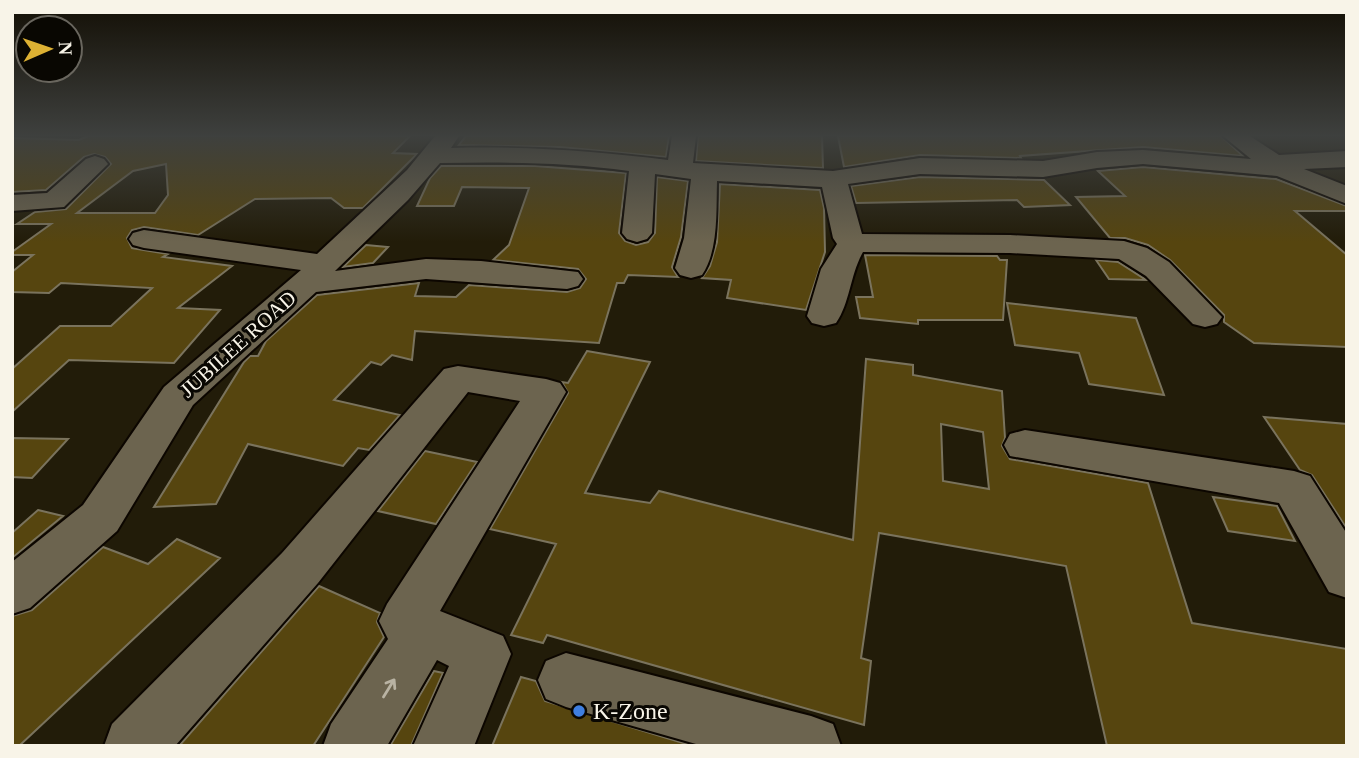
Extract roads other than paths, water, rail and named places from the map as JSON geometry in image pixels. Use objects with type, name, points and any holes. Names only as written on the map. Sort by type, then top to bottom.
[{"type":"street","points":[[12,203],[54,201],[87,171]]},
{"type":"street","name":"JUBILEE ROAD","points":[[12,592],[100,519],[178,396],[315,273],[420,171]]},
{"type":"street","points":[[637,233],[642,171]]},
{"type":"street","points":[[691,268],[699,238],[692,171]]},
{"type":"street","points":[[699,171],[833,179],[879,171]]},
{"type":"street","points":[[1290,171],[1347,196]]},
{"type":"street","points":[[833,179],[849,238],[853,243]]},
{"type":"street","points":[[144,239],[315,273],[368,278],[426,269],[567,279]]},
{"type":"street","points":[[824,316],[836,269],[853,243]]},
{"type":"street","points":[[853,243],[1010,244],[1124,250],[1138,254],[1149,262],[1205,317]]},
{"type":"street","points":[[134,746],[300,568],[458,378],[546,392],[406,621]]},
{"type":"street","points":[[1025,445],[1294,488],[1347,577]]},
{"type":"street","points":[[353,746],[420,638],[406,621]]},
{"type":"street","points":[[406,621],[483,654],[443,746]]},
{"type":"street","points":[[566,680],[811,746]]},
{"type":"place","name":"K-Zone","points":[[579,711]]}]
